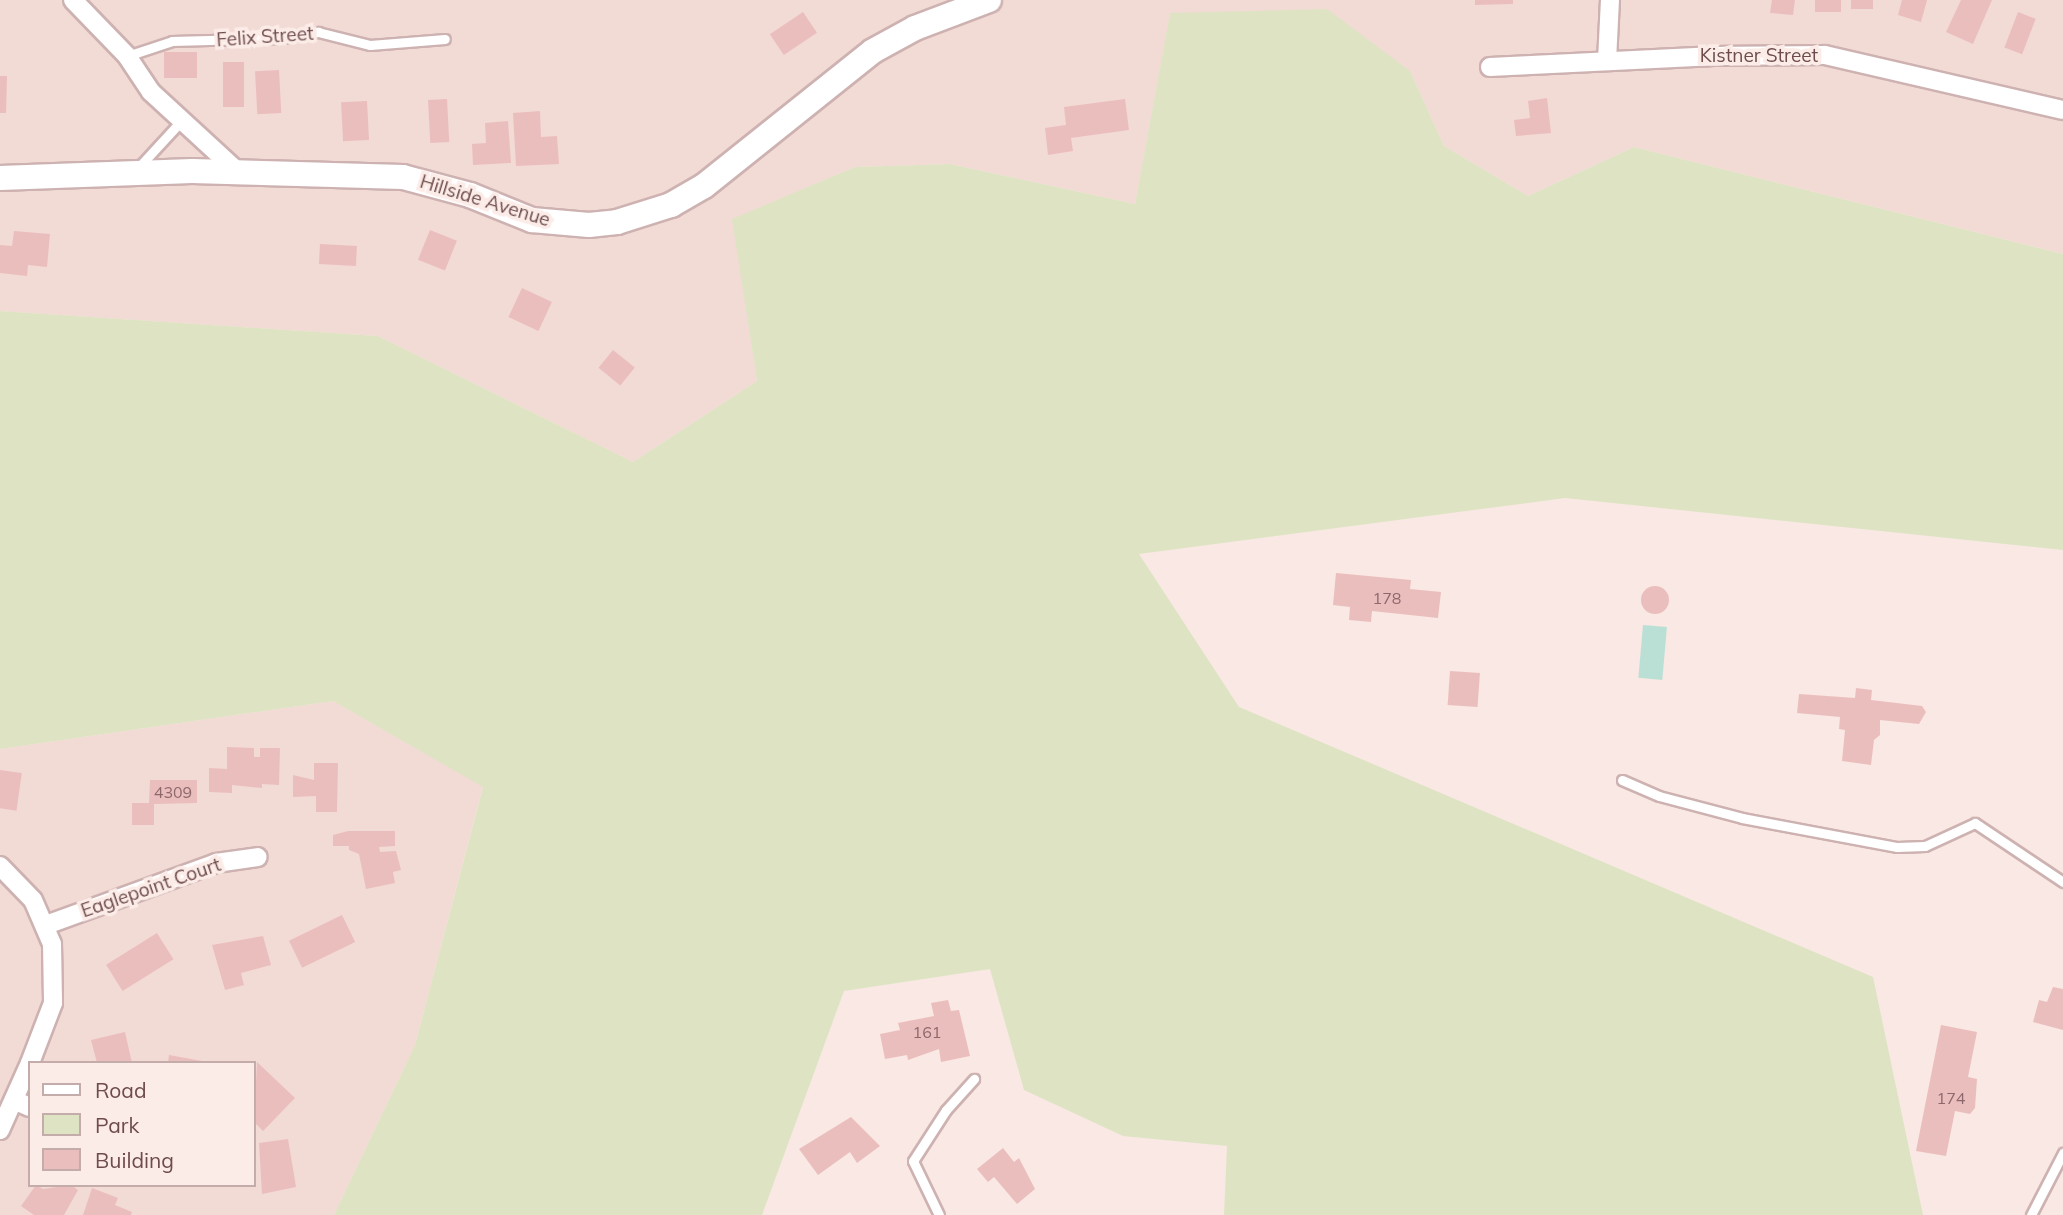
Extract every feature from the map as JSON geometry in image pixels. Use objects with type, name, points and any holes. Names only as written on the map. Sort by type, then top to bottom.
[{"type":"street","points":[[73,0],[127,56],[151,92],[238,172]]},
{"type":"street","name":"Hillside Avenue","points":[[0,178],[238,172],[403,177],[471,195],[532,220],[589,225],[626,219],[671,205],[704,186],[873,51],[915,28],[989,0]]},
{"type":"street","points":[[1607,61],[1611,0]]},
{"type":"street","name":"Kistner Street","points":[[1490,67],[1825,55],[2063,110]]},
{"type":"street","name":"Eaglepoint Court","points":[[46,925],[216,863],[258,857]]},
{"type":"street","points":[[0,866],[33,900],[46,925],[56,974],[54,1003],[31,1061]]},
{"type":"street","points":[[0,1129],[22,1103],[28,1073]]},
{"type":"lane","name":"Felix Street","points":[[127,56],[172,41],[283,38],[317,32],[370,45],[445,39]]},
{"type":"lane","points":[[133,173],[183,119]]},
{"type":"lane","points":[[1622,780],[1659,796],[1742,818],[1898,847],[1925,846],[1975,823],[2063,882]]},
{"type":"lane","points":[[939,1215],[913,1161],[946,1110],[974,1079]]},
{"type":"lane","points":[[2031,1215],[2063,1153]]},
{"type":"shaded area","points":[[0,0],[2063,0],[2063,254],[1634,147],[1528,196],[1444,146],[1410,71],[1170,14],[1135,204],[950,164],[855,167],[733,219],[757,381],[633,462],[378,336],[0,311]]},
{"type":"shaded area","points":[[333,701],[483,786],[415,1045],[334,1215],[0,1215],[0,749]]},
{"type":"green space","points":[[1327,9],[1410,71],[1444,146],[1528,196],[1634,147],[2063,254],[2063,550],[1565,498],[1139,554],[1239,707],[1873,977],[1923,1215],[1224,1215],[1227,1146],[1123,1136],[1024,1090],[990,969],[844,991],[762,1215],[334,1215],[415,1045],[483,787],[333,701],[0,749],[0,311],[378,336],[633,462],[757,381],[732,219],[855,167],[950,164],[1135,204],[1170,13]]},
{"type":"water","points":[[1643,625],[1667,627],[1662,680],[1638,678]]},
{"type":"building","points":[[1475,0],[1513,0],[1513,4],[1475,5]]},
{"type":"building","points":[[1772,0],[1795,0],[1793,15],[1770,13]]},
{"type":"building","points":[[1815,0],[1841,0],[1841,12],[1815,12]]},
{"type":"building","points":[[1851,0],[1873,0],[1873,9],[1851,9]]},
{"type":"building","points":[[1902,0],[1927,0],[1921,22],[1898,15]]},
{"type":"building","points":[[1961,0],[1992,0],[1973,44],[1946,32]]},
{"type":"building","points":[[803,12],[817,33],[784,55],[770,34]]},
{"type":"building","points":[[2018,12],[2036,19],[2022,54],[2004,47]]},
{"type":"building","points":[[164,52],[197,52],[197,78],[164,78]]},
{"type":"building","points":[[223,62],[244,62],[244,107],[223,107]]},
{"type":"building","points":[[279,70],[281,113],[257,114],[255,71]]},
{"type":"building","points":[[0,76],[7,76],[6,113],[0,113]]},
{"type":"building","points":[[1547,98],[1551,133],[1516,136],[1514,120],[1530,118],[1528,101]]},
{"type":"building","points":[[447,99],[449,142],[430,143],[428,100]]},
{"type":"building","points":[[1125,99],[1129,130],[1071,138],[1073,151],[1048,155],[1045,128],[1066,125],[1064,107]]},
{"type":"building","points":[[367,101],[369,140],[343,141],[341,102]]},
{"type":"building","points":[[540,111],[541,137],[557,136],[559,164],[516,166],[513,113]]},
{"type":"building","points":[[508,121],[511,163],[473,165],[472,144],[486,143],[485,123]]},
{"type":"building","points":[[430,230],[457,241],[445,271],[418,260]]},
{"type":"building","points":[[14,231],[50,234],[47,267],[28,265],[27,276],[0,273],[0,245],[12,246]]},
{"type":"building","points":[[320,244],[357,246],[356,266],[319,264]]},
{"type":"building","points":[[522,288],[552,302],[538,331],[508,317]]},
{"type":"building","points":[[613,350],[635,368],[620,385],[599,368]]},
{"type":"building","points":[[1336,573],[1411,580],[1410,589],[1441,592],[1438,618],[1372,611],[1371,622],[1349,620],[1350,607],[1333,605]]},
{"type":"building","points":[[1655,586],[1665,590],[1669,600],[1665,610],[1655,614],[1645,610],[1641,600],[1645,590]]},
{"type":"building","points":[[1450,671],[1480,673],[1478,707],[1448,705]]},
{"type":"building","points":[[1856,688],[1872,690],[1871,700],[1922,706],[1926,712],[1919,724],[1880,720],[1880,735],[1874,740],[1871,765],[1842,761],[1845,730],[1839,729],[1840,717],[1797,713],[1799,694],[1855,698]]},
{"type":"building","points":[[227,747],[254,748],[254,757],[260,757],[260,748],[280,748],[279,785],[262,784],[262,788],[232,785],[232,793],[209,792],[209,768],[227,769]]},
{"type":"building","points":[[314,763],[338,763],[337,812],[316,812],[316,796],[293,797],[293,775],[314,780]]},
{"type":"building","points":[[0,770],[22,773],[16,811],[0,808]]},
{"type":"building","points":[[150,780],[197,780],[197,803],[154,804],[154,825],[132,825],[132,803],[149,803]]},
{"type":"building","points":[[348,831],[395,831],[395,846],[379,847],[380,852],[396,851],[401,870],[393,872],[395,883],[366,889],[359,854],[349,850],[349,846],[333,846],[333,835]]},
{"type":"building","points":[[342,915],[355,942],[302,968],[289,941]]},
{"type":"building","points":[[157,933],[173,959],[123,991],[106,965]]},
{"type":"building","points":[[263,936],[271,965],[241,973],[244,985],[225,990],[212,945]]},
{"type":"building","points":[[2053,987],[2063,989],[2063,1030],[2033,1022],[2039,1000],[2047,1002]]},
{"type":"building","points":[[948,1000],[951,1011],[959,1010],[970,1056],[941,1062],[939,1049],[908,1060],[907,1055],[885,1059],[880,1034],[900,1030],[898,1023],[934,1016],[931,1003]]},
{"type":"building","points":[[1941,1025],[1977,1032],[1968,1077],[1977,1079],[1975,1108],[1970,1114],[1955,1111],[1946,1156],[1916,1151]]},
{"type":"building","points":[[125,1032],[132,1061],[96,1061],[91,1040]]},
{"type":"building","points":[[169,1055],[202,1061],[168,1061]]},
{"type":"building","points":[[257,1062],[295,1098],[263,1131],[256,1124]]},
{"type":"building","points":[[851,1117],[880,1146],[857,1163],[850,1152],[818,1175],[799,1149]]},
{"type":"building","points":[[288,1139],[296,1187],[262,1194],[259,1143]]},
{"type":"building","points":[[1003,1148],[1014,1162],[1019,1158],[1035,1189],[1017,1204],[994,1177],[988,1182],[977,1169]]},
{"type":"building","points":[[35,1187],[74,1187],[78,1190],[64,1215],[34,1215],[21,1206]]},
{"type":"building","points":[[92,1188],[118,1198],[115,1205],[132,1212],[131,1215],[83,1215]]}]
